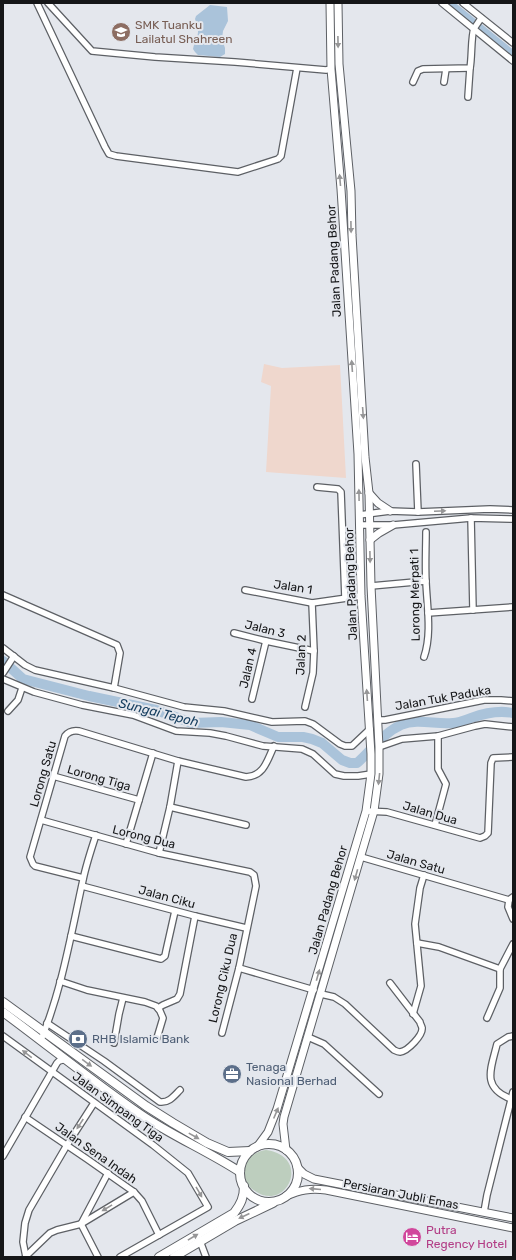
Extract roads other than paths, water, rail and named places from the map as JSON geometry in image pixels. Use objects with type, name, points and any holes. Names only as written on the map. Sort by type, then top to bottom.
[{"type":"highway","points":[[3,1002],[115,1084],[173,1123],[207,1143],[228,1152],[272,1145],[286,1150],[294,1159],[297,1167],[296,1183],[290,1192],[282,1198],[235,1221],[174,1257]]},
{"type":"highway","points":[[3,1012],[140,1114],[182,1140],[223,1160],[240,1172]]},
{"type":"highway","points":[[159,1257],[234,1213],[240,1206],[244,1195],[244,1186],[240,1172],[243,1161],[253,1149]]},
{"type":"highway","points":[[244,1186],[251,1195],[257,1199],[272,1202],[282,1198]]},
{"type":"main road","name":"Jalan Padang Behor","points":[[253,1149],[268,1132],[278,1109],[366,811],[371,774],[370,732],[361,596],[358,454],[341,189],[331,69],[330,3]]},
{"type":"main road","name":"Jalan Padang Behor","points":[[286,1150],[283,1124],[284,1117],[361,858],[374,811],[379,774],[378,722],[371,586],[369,493],[364,442],[350,191],[339,64],[338,3]]},
{"type":"main road","points":[[331,69],[337,68],[339,64]]},
{"type":"main road","points":[[369,493],[378,503],[390,511]]},
{"type":"main road","points":[[370,540],[379,532],[393,525]]},
{"type":"main road","name":"Persiaran Jubli Emas","points":[[297,1167],[304,1174],[314,1178],[513,1218]]},
{"type":"main road","name":"Persiaran Jubli Emas","points":[[282,1198],[300,1190],[316,1189],[513,1228]]},
{"type":"main road","points":[[450,1216],[451,1206]]},
{"type":"street","points":[[37,3],[105,147],[109,154],[116,156],[238,172],[278,159],[281,156],[297,68]]},
{"type":"street","points":[[48,3],[92,51],[297,68],[331,69]]},
{"type":"street","points":[[442,3],[513,61]]},
{"type":"street","points":[[463,3],[481,19],[513,42]]},
{"type":"street","points":[[468,97],[474,29],[481,19]]},
{"type":"street","points":[[412,82],[420,69],[470,68]]},
{"type":"street","points":[[444,82],[446,69]]},
{"type":"street","points":[[416,464],[418,512]]},
{"type":"street","points":[[317,487],[338,489],[341,492],[345,598]]},
{"type":"street","points":[[359,515],[390,511],[418,512],[490,509],[513,510]]},
{"type":"street","points":[[360,525],[393,525],[471,518],[513,519]]},
{"type":"street","points":[[471,518],[473,610]]},
{"type":"street","name":"Lorong Merpati 1","points":[[424,657],[427,647],[428,613],[426,581],[426,532]]},
{"type":"street","points":[[371,586],[426,581]]},
{"type":"street","name":"Jalan 1","points":[[245,590],[312,603],[361,596]]},
{"type":"street","points":[[3,595],[117,645],[120,653],[114,688]]},
{"type":"street","name":"Jalan 2","points":[[304,707],[313,673],[314,651],[312,603]]},
{"type":"street","points":[[428,613],[513,608]]},
{"type":"street","name":"Jalan 3","points":[[234,633],[314,651]]},
{"type":"street","name":"Jalan 4","points":[[252,699],[266,641]]},
{"type":"street","points":[[3,648],[12,658],[35,670],[114,688],[184,707],[224,711],[272,722],[305,721],[313,724],[340,744],[346,746],[352,746],[370,732]]},
{"type":"street","points":[[3,673],[12,658]]},
{"type":"street","points":[[3,679],[22,688],[62,700],[132,716],[176,731],[216,734],[264,746],[302,749],[313,754],[335,774],[344,776],[371,774]]},
{"type":"street","points":[[8,711],[18,700],[22,688]]},
{"type":"street","name":"Jalan Tuk Paduka","points":[[378,722],[484,700],[513,701]]},
{"type":"street","points":[[379,747],[402,739],[438,736],[486,724],[513,727]]},
{"type":"street","name":"Lorong Satu","points":[[83,878],[35,866],[32,864],[30,857],[65,736],[71,731],[79,731],[178,761],[246,777],[254,776],[261,771],[274,746]]},
{"type":"street","points":[[435,825],[446,784],[438,769],[438,736]]},
{"type":"street","points":[[126,844],[153,753]]},
{"type":"street","name":"Jalan Dua","points":[[366,811],[387,812],[480,838],[488,833],[490,763],[494,758],[513,757]]},
{"type":"street","points":[[159,853],[170,807],[178,761]]},
{"type":"street","name":"Lorong Tiga","points":[[53,776],[139,800]]},
{"type":"street","points":[[170,807],[246,824]]},
{"type":"street","name":"Lorong Dua","points":[[41,820],[159,853],[243,871]]},
{"type":"street","points":[[41,1040],[60,981],[83,878],[96,835]]},
{"type":"street","name":"Jalan Satu","points":[[361,858],[511,898]]},
{"type":"street","name":"Lorong Ciku Dua","points":[[222,1033],[239,968],[246,928],[256,886],[254,875],[250,872],[243,871]]},
{"type":"street","points":[[413,1014],[421,986],[415,924],[420,888],[424,875]]},
{"type":"street","name":"Jalan Ciku","points":[[82,886],[246,928]]},
{"type":"street","points":[[511,898],[508,907],[513,919]]},
{"type":"street","points":[[71,936],[161,959],[165,956],[176,911]]},
{"type":"street","points":[[159,1009],[162,1005],[177,1000],[180,994],[196,916]]},
{"type":"street","points":[[417,943],[439,947],[500,969]]},
{"type":"street","points":[[488,1018],[500,988],[500,969],[513,944]]},
{"type":"street","points":[[239,968],[314,990]]},
{"type":"street","points":[[60,981],[87,990],[145,1002],[156,1006],[163,1018],[157,1038]]},
{"type":"street","points":[[321,994],[334,997],[345,1004],[394,1050],[400,1052],[412,1045],[422,1033],[422,1028],[420,1022],[390,983]]},
{"type":"street","points":[[114,1043],[123,998]]},
{"type":"street","points":[[47,1023],[160,1102],[165,1103],[180,1090]]},
{"type":"street","name":"Jalan Simpang Tiga","points":[[3,1036],[188,1173],[208,1207],[159,1234]]},
{"type":"street","points":[[511,1099],[501,1095],[495,1090],[490,1074],[497,1044],[502,1040],[513,1036]]},
{"type":"street","points":[[308,1037],[324,1044],[379,1094]]},
{"type":"street","points":[[3,1156],[51,1072],[59,1061],[66,1059]]},
{"type":"street","points":[[115,1084],[122,1074]]},
{"type":"street","points":[[484,1212],[513,1092]]},
{"type":"street","points":[[26,1257],[24,1242],[25,1223],[30,1210],[67,1144],[94,1103]]},
{"type":"street","name":"Jalan Sena Indah","points":[[25,1117],[67,1144],[134,1192],[142,1201],[159,1234]]},
{"type":"street","points":[[81,1224],[108,1173]]},
{"type":"street","points":[[26,1257],[39,1242],[50,1234],[57,1230],[81,1224],[134,1192]]},
{"type":"street","points":[[81,1224],[98,1257]]},
{"type":"street","points":[[120,1257],[159,1234]]},
{"type":"street","points":[[200,1241],[206,1257]]},
{"type":"water","points":[[210,5],[227,7],[228,21],[223,31],[222,39],[225,54],[220,57],[198,55],[193,49],[198,34],[195,19],[196,16]]},
{"type":"waterway","points":[[451,3],[513,53]]},
{"type":"waterway","name":"Sungai Tepoh","points":[[3,661],[23,679],[89,696],[156,710],[192,723],[221,722],[250,725],[278,737],[303,737],[312,739],[322,743],[342,760],[350,763],[357,763],[388,733],[407,723],[455,723],[492,712],[513,713]]},
{"type":"place","name":"SMK Tuanku Lailatul Shahreen","points":[[121,32]]},
{"type":"place","name":"RHB Islamic Bank","points":[[78,1039]]},
{"type":"place","name":"Tenaga Nasional Berhad","points":[[232,1074]]},
{"type":"place","name":"Putra Regency Hotel","points":[[412,1237]]}]
